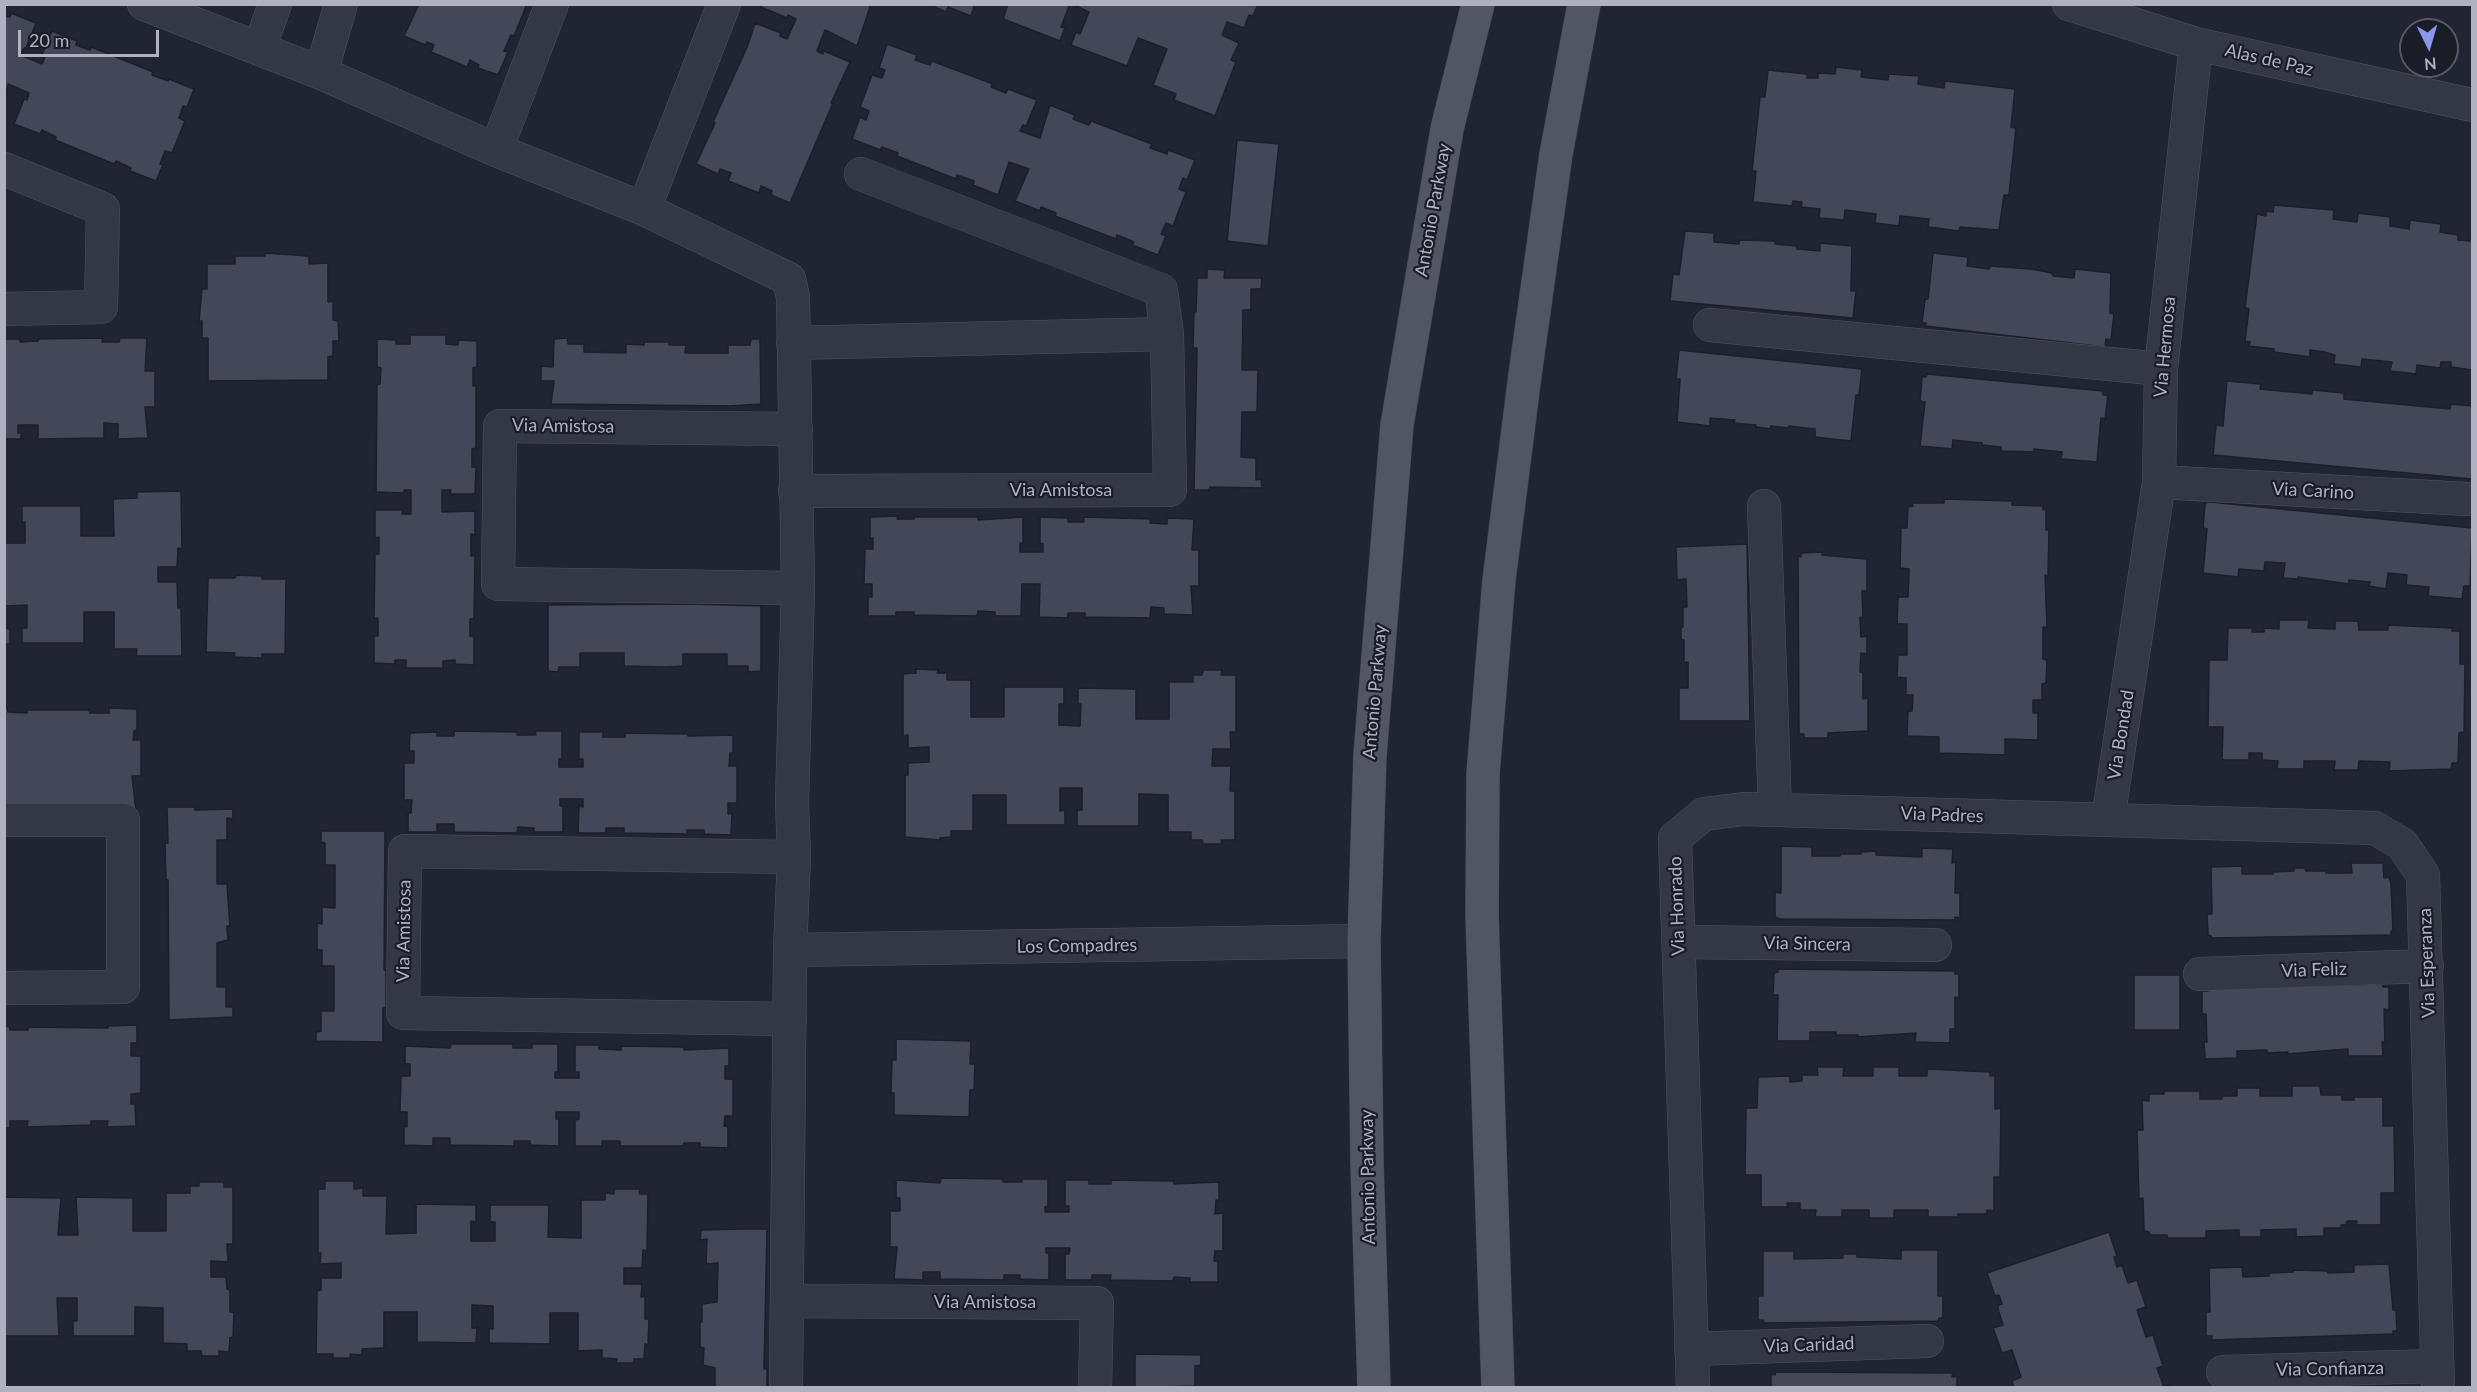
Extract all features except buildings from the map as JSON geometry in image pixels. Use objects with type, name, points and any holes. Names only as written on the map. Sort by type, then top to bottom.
[{"type":"main road","name":"Antonio Parkway","points":[[1374,1388],[1366,1164],[1364,941],[1370,755],[1397,425],[1447,129],[1478,4]]},
{"type":"main road","points":[[1498,1388],[1482,915],[1484,774],[1499,580],[1525,375],[1556,154],[1584,4]]},
{"type":"street","points":[[144,4],[321,73],[496,150],[644,209],[789,279],[793,297],[798,588],[792,802],[794,856],[789,950],[786,1388]]},
{"type":"street","points":[[259,49],[275,4]]},
{"type":"street","points":[[321,73],[341,4]]},
{"type":"street","points":[[496,150],[552,4]]},
{"type":"street","points":[[644,209],[724,4]]},
{"type":"street","name":"Alas de Paz","points":[[2069,4],[2196,44],[2472,105]]},
{"type":"street","name":"Via Hermosa","points":[[2134,650],[2159,482],[2161,369],[2196,44]]},
{"type":"street","points":[[4,169],[103,209],[101,307],[4,309]]},
{"type":"street","name":"Via Amistosa","points":[[795,491],[1170,490],[1167,334],[1161,290],[861,174]]},
{"type":"street","points":[[1710,325],[2161,369]]},
{"type":"street","points":[[793,343],[1167,334]]},
{"type":"street","name":"Via Amistosa","points":[[796,429],[500,426],[498,584],[798,588]]},
{"type":"street","name":"Via Carino","points":[[2159,482],[2467,499]]},
{"type":"street","points":[[1764,506],[1775,809]]},
{"type":"street","name":"Via Bondad","points":[[2108,820],[2134,650]]},
{"type":"street","name":"Via Honrado","points":[[1693,1388],[1675,838],[1704,814],[1744,809],[1775,809]]},
{"type":"street","name":"Via Padres","points":[[1775,809],[2108,820]]},
{"type":"street","points":[[4,820],[123,820],[123,987],[4,988]]},
{"type":"street","name":"Via Esperanza","points":[[2108,820],[2375,828],[2402,844],[2423,875],[2437,1377]]},
{"type":"street","name":"Via Amistosa","points":[[790,1019],[403,1013],[405,851],[794,856]]},
{"type":"street","name":"Los Compadres","points":[[789,950],[1364,941]]},
{"type":"street","name":"Via Sincera","points":[[1679,942],[1935,945]]},
{"type":"street","name":"Via Feliz","points":[[2200,975],[2427,966]]},
{"type":"street","name":"Via Amistosa","points":[[788,1301],[1097,1303],[1095,1388]]},
{"type":"street","name":"Via Caridad","points":[[1691,1349],[1927,1341]]},
{"type":"street","name":"Via Confianza","points":[[2223,1372],[2437,1377]]}]
